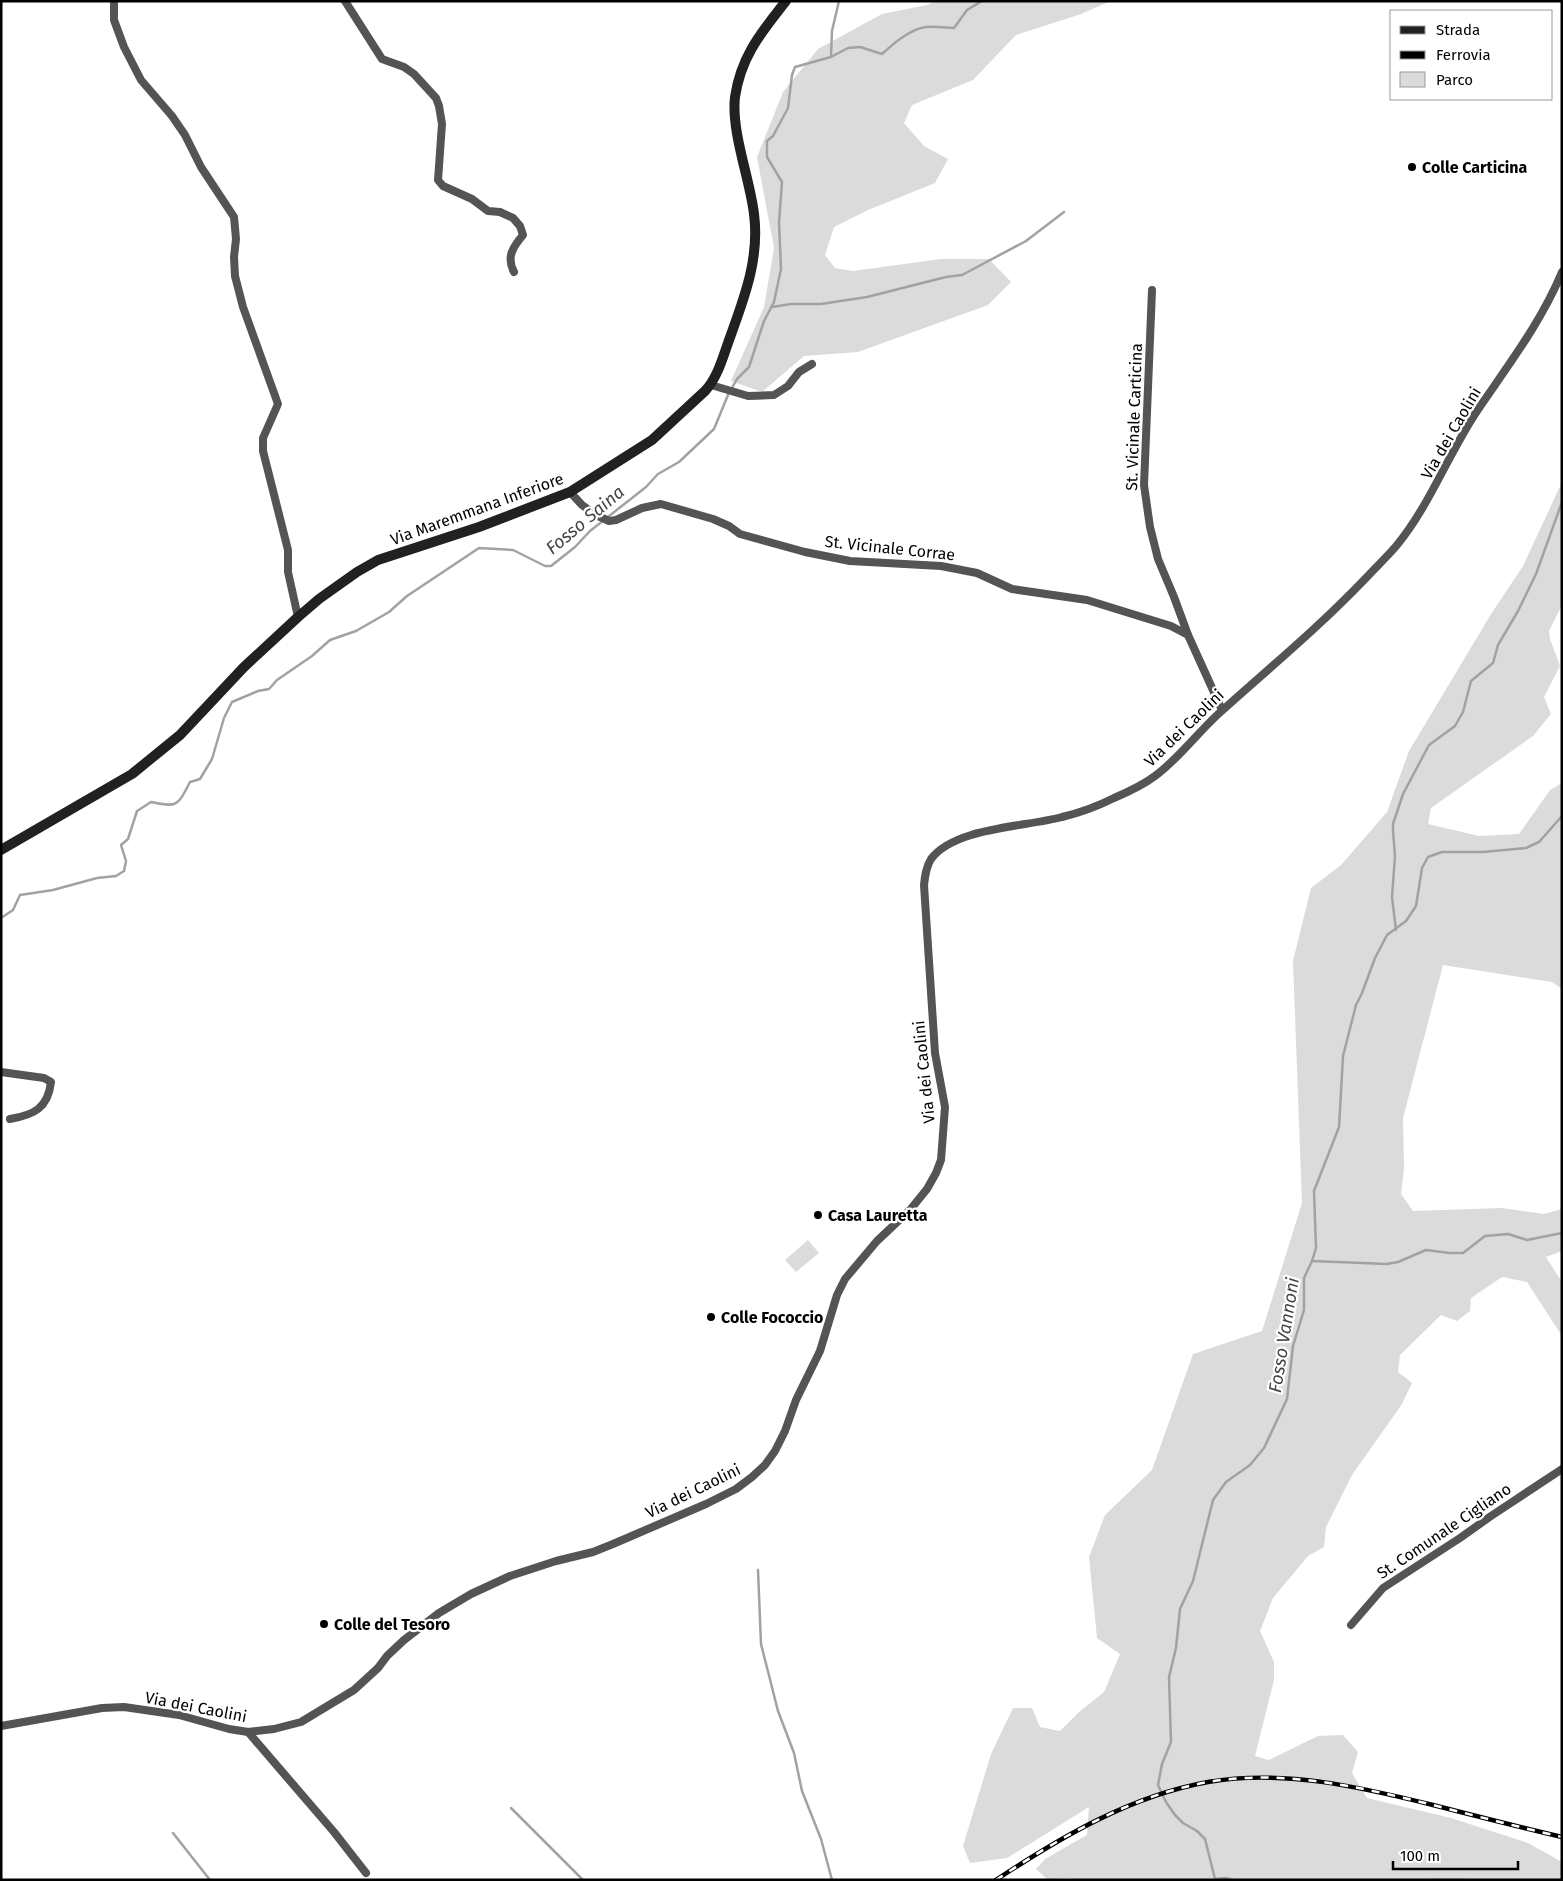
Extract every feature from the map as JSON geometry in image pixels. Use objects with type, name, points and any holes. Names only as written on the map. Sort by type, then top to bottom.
[{"type":"main road","name":"Via Maremmana Inferiore","points":[[2,848],[109,789],[139,769],[180,735],[244,667],[319,598],[357,572],[378,560],[478,528],[570,492],[652,440],[711,385],[722,360],[751,278],[755,251],[754,214],[734,110],[738,80],[744,60],[786,1]]},
{"type":"street","points":[[114,1],[114,20],[124,47],[140,80],[168,110],[185,135],[201,167],[234,217],[236,239],[234,257],[235,276],[243,307],[278,404],[263,438],[263,451],[288,550],[288,572],[298,617]]},
{"type":"street","points":[[346,1],[382,59],[409,70],[436,98],[442,124],[438,180],[443,186],[472,199],[488,211],[500,212],[513,218],[520,226],[523,235],[511,252],[510,264],[514,272]]},
{"type":"street","name":"Via dei Caolini","points":[[1,1726],[102,1708],[124,1707],[179,1715],[229,1729],[248,1732],[274,1729],[301,1722],[354,1690],[404,1640],[439,1613],[471,1594],[510,1576],[556,1561],[593,1552],[613,1544],[736,1488],[752,1477],[775,1451],[786,1431],[796,1400],[820,1351],[837,1295],[845,1279],[877,1241],[910,1210],[927,1189],[941,1160],[945,1107],[935,1053],[924,886],[926,870],[932,858],[948,845],[971,836],[995,829],[1062,818],[1135,789],[1156,776],[1222,710],[1315,629],[1397,546],[1429,497],[1459,439],[1540,318],[1562,272]]},
{"type":"street","name":"St. Vicinale Carticina","points":[[1152,290],[1144,485],[1150,527],[1158,559],[1188,635],[1222,710]]},
{"type":"street","points":[[711,385],[748,396],[774,395],[788,386],[799,372],[812,364]]},
{"type":"street","name":"St. Vicinale Corrae","points":[[570,492],[596,515],[609,521],[616,520],[642,508],[661,504],[713,519],[729,526],[740,534],[805,552],[850,561],[941,566],[977,573],[1022,592],[1087,600],[1170,626],[1188,635]]},
{"type":"street","points":[[1,1072],[44,1078],[51,1082],[47,1099],[42,1108],[22,1117],[10,1119]]},
{"type":"street","name":"St. Comunale Cigliano","points":[[1351,1625],[1383,1588],[1562,1469]]},
{"type":"street","points":[[248,1732],[334,1832],[366,1873]]},
{"type":"green space","points":[[936,1],[1111,1],[1081,14],[1016,35],[973,80],[912,105],[904,123],[924,146],[948,159],[935,183],[868,210],[834,227],[825,255],[835,268],[853,271],[941,259],[989,259],[1011,282],[988,305],[858,352],[804,356],[762,392],[731,381],[764,307],[774,248],[757,157],[783,92],[818,49],[882,14],[927,5]]},
{"type":"green space","points":[[1562,482],[1562,605],[1549,631],[1560,666],[1544,697],[1551,714],[1533,736],[1431,808],[1428,824],[1479,836],[1519,834],[1550,790],[1562,783],[1562,989],[1552,982],[1443,965],[1403,1118],[1404,1168],[1401,1194],[1413,1211],[1502,1208],[1544,1214],[1562,1209],[1562,1251],[1546,1257],[1562,1282],[1562,1336],[1527,1282],[1502,1277],[1471,1298],[1470,1311],[1457,1321],[1441,1315],[1400,1355],[1398,1372],[1412,1383],[1402,1404],[1352,1475],[1326,1527],[1324,1547],[1308,1556],[1273,1598],[1260,1631],[1274,1662],[1274,1680],[1255,1756],[1269,1760],[1318,1736],[1343,1735],[1358,1752],[1352,1773],[1367,1798],[1451,1818],[1528,1843],[1562,1862],[1562,1880],[1072,1880],[1072,1878],[1048,1880],[1036,1869],[1045,1859],[1087,1835],[1089,1807],[1007,1858],[970,1863],[963,1846],[991,1754],[1013,1708],[1032,1708],[1040,1727],[1060,1731],[1078,1713],[1104,1692],[1120,1654],[1097,1638],[1089,1557],[1105,1515],[1152,1470],[1193,1354],[1262,1331],[1302,1203],[1293,961],[1311,888],[1341,865],[1387,812],[1409,751],[1491,614],[1523,566]]},
{"type":"green space","points":[[808,1240],[819,1253],[796,1272],[785,1260]]},
{"type":"waterway","name":"Fosso Saina","points":[[831,56],[832,31],[839,1]]},
{"type":"waterway","name":"Fosso Saina","points":[[1,918],[13,910],[20,895],[53,890],[97,878],[116,876],[124,871],[126,861],[121,845],[128,839],[137,811],[151,802],[167,805],[176,803],[183,796],[190,782],[200,779],[212,759],[224,718],[232,702],[258,691],[269,689],[277,680],[312,656],[330,640],[356,631],[389,612],[407,596],[479,548],[513,550],[545,566],[551,566],[575,547],[590,531],[646,487],[658,474],[679,462],[714,429],[737,379],[749,367],[764,321],[774,302],[781,269],[779,222],[782,182],[767,157],[767,141],[773,136],[788,108],[792,75],[795,67],[831,57],[848,48],[860,47],[882,54],[902,38],[920,28],[954,28],[967,10],[982,1]]},
{"type":"waterway","points":[[772,307],[791,304],[821,304],[867,297],[946,277],[962,275],[1026,241],[1064,212]]},
{"type":"waterway","points":[[1396,930],[1392,897],[1395,856],[1393,824],[1403,794],[1429,745],[1455,726],[1463,712],[1471,681],[1493,663],[1498,645],[1518,611],[1536,574],[1562,502]]},
{"type":"waterway","name":"Fosso Vannoni","points":[[1215,1879],[1205,1839],[1175,1815],[1158,1785],[1162,1764],[1171,1742],[1169,1677],[1176,1648],[1180,1609],[1193,1581],[1213,1500],[1226,1482],[1250,1465],[1264,1448],[1287,1399],[1293,1346],[1304,1310],[1304,1278],[1316,1248],[1314,1191],[1339,1127],[1343,1056],[1356,1005],[1375,958],[1387,935],[1406,921],[1416,906],[1422,868],[1428,857],[1442,852],[1483,852],[1526,848],[1539,842],[1562,816]]},
{"type":"waterway","points":[[1312,1261],[1387,1264],[1398,1262],[1426,1250],[1463,1253],[1485,1236],[1508,1234],[1527,1240],[1562,1233]]},
{"type":"waterway","points":[[758,1570],[761,1644],[778,1711],[794,1753],[802,1791],[821,1839],[832,1880]]},
{"type":"waterway","points":[[511,1808],[583,1880]]},
{"type":"waterway","points":[[173,1833],[210,1880]]},
{"type":"waterway","points":[[1215,1879],[1226,1878],[1233,1880]]},
{"type":"waterway","points":[[1431,1880],[1464,1880]]},
{"type":"railway","points":[[996,1880],[1071,1834],[1124,1808],[1179,1788],[1236,1779],[1293,1779],[1350,1786],[1562,1837]]},
{"type":"place","name":"Colle Carticina","points":[[1412,167]]},
{"type":"place","name":"Casa Lauretta","points":[[818,1215]]},
{"type":"place","name":"Colle Fococcio","points":[[711,1317]]},
{"type":"place","name":"Colle del Tesoro","points":[[324,1624]]}]
